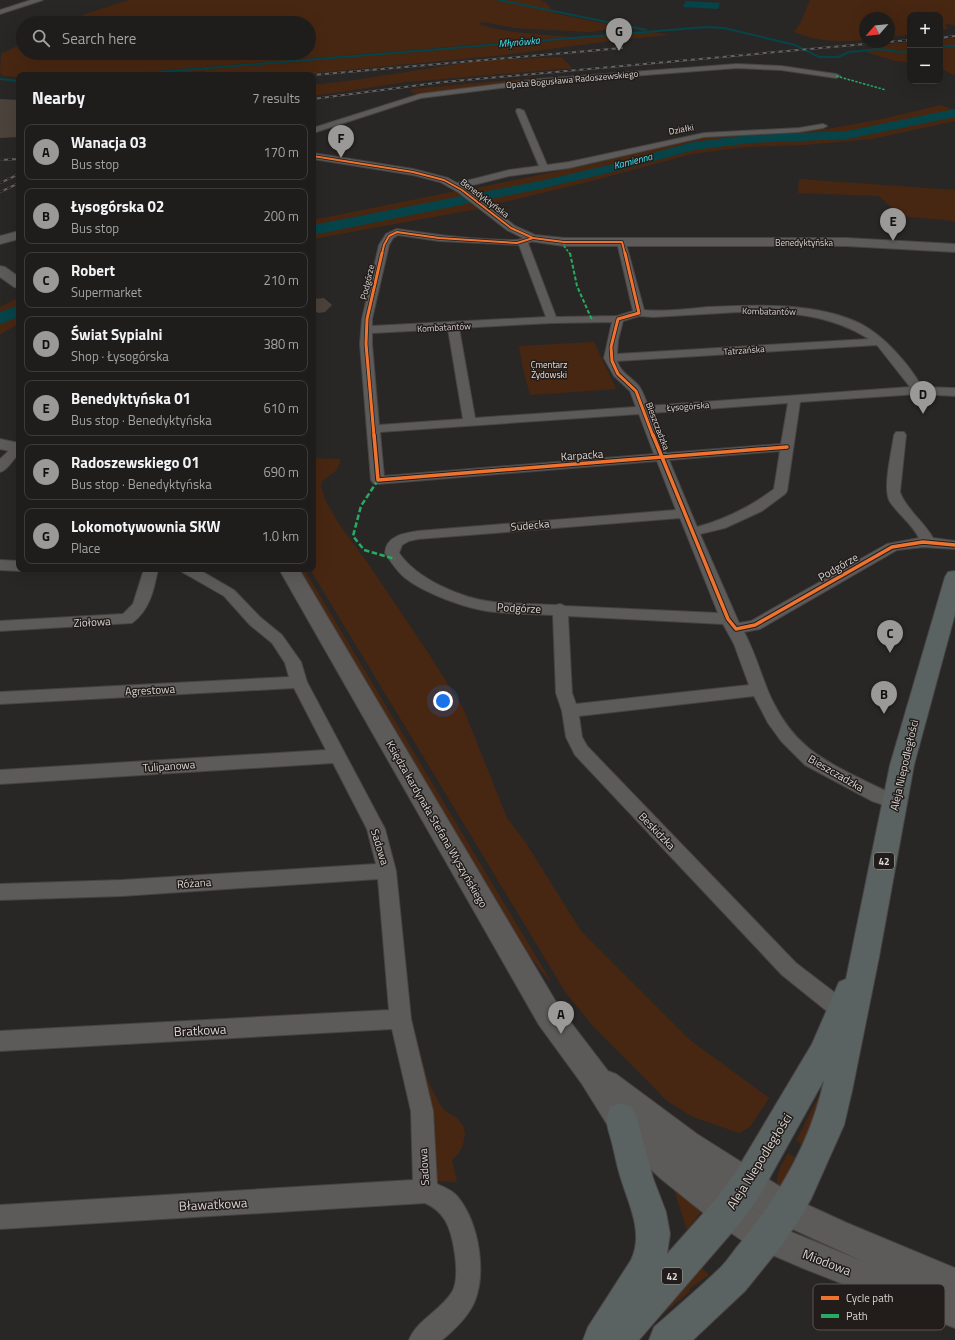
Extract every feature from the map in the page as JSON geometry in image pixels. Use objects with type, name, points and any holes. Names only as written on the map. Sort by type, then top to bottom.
[{"type":"main road","points":[[0,270],[16,282]]},
{"type":"main road","name":"Księdza kardynała Stefana Wyszyńskiego","points":[[291,572],[549,1016],[561,1034],[593,1074],[621,1118],[670,1167],[738,1198],[786,1210]]},
{"type":"main road","name":"Aleja Niepodległości","points":[[667,1340],[733,1279],[767,1237],[786,1210],[808,1170],[828,1125],[865,957],[904,758],[955,576]]},
{"type":"main road","name":"Aleja Niepodległości","points":[[615,1340],[738,1198],[782,1126],[823,1053],[840,1009],[865,957]]},
{"type":"main road","name":"Księdza kardynała Stefana Wyszyńskiego","points":[[593,1074],[686,1144],[738,1198],[767,1237]]},
{"type":"main road","points":[[601,1340],[643,1272],[650,1257],[653,1234],[649,1212],[637,1178],[621,1118]]},
{"type":"street","points":[[0,12],[39,0]]},
{"type":"street","name":"Opata Bogusława Radoszewskiego","points":[[316,130],[420,96],[540,81],[737,66],[781,68],[836,76]]},
{"type":"street","points":[[521,112],[544,168]]},
{"type":"street","name":"Działki","points":[[459,188],[508,173],[568,165],[704,135],[799,130],[823,126]]},
{"type":"street","name":"Benedyktyńska","points":[[316,156],[424,174],[444,180],[459,188],[528,240],[564,242],[846,242],[955,248]]},
{"type":"street","points":[[0,240],[12,228]]},
{"type":"street","name":"Podgórze","points":[[378,480],[366,344],[367,319],[384,245],[389,236],[397,232],[478,242],[528,240]]},
{"type":"street","points":[[528,240],[552,320]]},
{"type":"street","points":[[610,358],[618,319],[639,313],[622,242]]},
{"type":"street","name":"Kombatantów","points":[[639,313],[653,314],[789,309],[826,316],[845,322],[879,342],[914,383],[918,390]]},
{"type":"street","name":"Kombatantów","points":[[367,330],[552,320],[618,319]]},
{"type":"street","points":[[453,326],[470,422]]},
{"type":"street","name":"Tatrzańska","points":[[610,358],[879,342]]},
{"type":"street","name":"Bieszczadzka","points":[[610,358],[619,375],[632,385],[760,690],[781,730],[794,745],[810,759],[830,772],[884,799],[895,802]]},
{"type":"street","name":"Łysogórska","points":[[373,429],[918,390],[955,392]]},
{"type":"street","points":[[693,532],[720,525],[757,508],[780,492],[795,398]]},
{"type":"street","points":[[900,435],[893,492],[896,500],[921,529],[928,542]]},
{"type":"street","points":[[0,444],[16,447]]},
{"type":"street","name":"Karpacka","points":[[378,480],[787,447]]},
{"type":"street","points":[[2,465],[16,451]]},
{"type":"street","points":[[2,465],[16,464]]},
{"type":"street","name":"Sudecka","points":[[395,559],[392,553],[394,545],[398,540],[408,536],[685,512]]},
{"type":"street","name":"Podgórze","points":[[395,559],[402,567],[421,581],[445,593],[467,601],[493,607],[560,609],[755,625],[892,547],[905,543],[928,542],[955,545]]},
{"type":"street","points":[[0,565],[16,566]]},
{"type":"street","name":"Ziołowa","points":[[0,626],[127,619],[137,611],[150,572]]},
{"type":"street","name":"Sadowa","points":[[192,572],[229,592],[256,621],[277,639],[293,662],[299,682],[376,829],[387,871],[400,1019],[422,1111],[425,1191]]},
{"type":"street","name":"Beskidzka","points":[[560,609],[564,693],[570,711],[574,737],[581,750],[789,969],[840,1009]]},
{"type":"street","name":"Agrestowa","points":[[0,698],[299,682]]},
{"type":"street","points":[[570,711],[760,690]]},
{"type":"street","name":"Tulipanowa","points":[[0,777],[338,756]]},
{"type":"street","name":"Różana","points":[[0,892],[122,888],[387,871]]},
{"type":"street","name":"Bratkowa","points":[[0,1041],[400,1019]]},
{"type":"street","points":[[422,1340],[458,1307],[465,1295],[469,1276],[469,1264],[462,1231],[450,1206],[443,1200],[425,1191]]},
{"type":"street","name":"Bławatkowa","points":[[0,1217],[425,1191]]},
{"type":"street","points":[[786,1210],[836,1234],[955,1284]]},
{"type":"street","name":"Miodowa","points":[[767,1237],[805,1254],[883,1284]]},
{"type":"street","name":"Miodowa","points":[[945,1308],[955,1312]]},
{"type":"green space","points":[[129,0],[540,0],[548,4],[553,13],[622,27],[590,32],[515,28],[482,22],[479,24],[502,30],[572,37],[316,58],[316,16],[81,16]]},
{"type":"green space","points":[[810,0],[955,0],[955,25],[945,24],[948,29],[943,30],[943,12],[907,12],[907,35],[895,36],[895,12],[859,12],[859,40],[838,41],[812,38],[794,32],[800,24]]},
{"type":"green space","points":[[654,32],[669,35],[626,39],[504,55],[316,73],[205,71],[168,72]]},
{"type":"green space","points":[[955,38],[955,76],[943,70],[943,40]]},
{"type":"green space","points":[[907,42],[907,63],[895,61],[866,52],[873,48],[895,48],[895,43]]},
{"type":"green space","points":[[16,46],[16,60],[291,60],[144,72],[16,72],[16,77],[3,76],[0,73],[1,54]]},
{"type":"green space","points":[[562,57],[572,68],[406,82],[316,96],[316,85],[477,61]]},
{"type":"green space","points":[[533,78],[541,79],[417,94],[410,91],[412,89]]},
{"type":"green space","points":[[941,105],[955,110],[955,121],[872,139],[804,145],[745,147],[692,154],[588,182],[492,205],[471,189],[592,164],[702,137],[827,129],[882,119]]},
{"type":"green space","points":[[799,179],[955,190],[955,221],[901,216],[879,196],[798,193]]},
{"type":"green space","points":[[456,191],[478,209],[316,238],[316,219]]},
{"type":"green space","points":[[16,299],[16,326],[0,334],[0,307]]},
{"type":"green space","name":"Cmentarz Żydowski","points":[[594,342],[616,389],[530,395],[519,346]]},
{"type":"green space","points":[[316,458],[341,459],[337,470],[323,480],[321,485],[325,500],[339,524],[367,562],[427,651],[463,708],[507,818],[526,843],[581,931],[690,1040],[769,1098],[750,1127],[739,1133],[693,1117],[667,1101],[594,1027],[566,993],[312,572],[316,572]]},
{"type":"green space","points":[[301,572],[306,572],[550,980],[549,981],[513,934]]},
{"type":"green space","points":[[410,1038],[420,1052],[428,1081],[439,1103],[445,1111],[458,1119],[464,1128],[465,1135],[463,1145],[458,1154],[452,1160],[457,1182],[433,1181]]},
{"type":"green space","points":[[831,1072],[809,1148],[796,1141]]},
{"type":"green space","points":[[788,1153],[801,1162],[781,1188],[778,1187],[777,1178]]},
{"type":"green space","points":[[671,1180],[704,1208],[687,1230]]},
{"type":"green space","points":[[697,1263],[709,1275],[690,1288],[689,1292],[631,1340]]},
{"type":"water","points":[[686,1],[720,3],[718,9],[683,7]]},
{"type":"building","points":[[0,99],[16,100],[16,137],[0,138]]},
{"type":"building","points":[[324,298],[332,305],[325,312],[316,312],[316,299]]},
{"type":"waterway","points":[[499,0],[646,30]]},
{"type":"waterway","name":"Młynówka","points":[[316,59],[707,27],[724,28],[795,45],[819,57],[838,57],[849,52],[880,49],[900,52],[907,51]]},
{"type":"waterway","name":"Młynówka","points":[[943,46],[955,46]]},
{"type":"waterway","name":"Młynówka","points":[[160,72],[306,60]]},
{"type":"waterway","name":"Młynówka","points":[[0,79],[16,81]]},
{"type":"waterway","name":"Kamienna","points":[[316,229],[540,185],[616,167],[693,146],[750,139],[847,135],[955,113]]},
{"type":"waterway","name":"Kamienna","points":[[0,319],[16,311]]},
{"type":"railway","points":[[943,38],[955,36]]},
{"type":"railway","points":[[316,99],[443,82],[907,40]]},
{"type":"railway","points":[[316,75],[622,48]]},
{"type":"railway","points":[[0,160],[16,159]]},
{"type":"railway","points":[[0,183],[16,175]]},
{"type":"railway","points":[[0,192],[16,184]]},
{"type":"marked path","points":[[836,76],[886,90]]},
{"type":"marked path","points":[[564,242],[564,246],[570,253],[577,286],[592,320]]},
{"type":"marked path","points":[[378,480],[361,506],[356,519],[353,536],[364,550],[395,559]]},
{"type":"cycle path","points":[[316,156],[413,172],[444,180],[462,190],[511,228],[533,238],[564,242],[622,242],[639,313],[618,319],[611,347],[614,368],[618,374],[636,391],[728,619],[736,629],[755,625],[892,547],[923,542],[955,545]]},
{"type":"cycle path","points":[[533,238],[517,243],[439,238],[397,232],[389,236],[384,245],[367,319],[366,344],[378,480],[787,447]]},
{"type":"place","name":"Lokomotywownia SKW","points":[[619,51]]},
{"type":"place","name":"Radoszewskiego 01","points":[[341,158]]},
{"type":"place","name":"Benedyktyńska 01","points":[[893,241]]},
{"type":"place","name":"Świat Sypialni","points":[[923,414]]},
{"type":"place","name":"Robert","points":[[890,653]]},
{"type":"place","name":"Łysogórska 02","points":[[884,714]]},
{"type":"place","name":"Wanacja 03","points":[[561,1034]]}]
